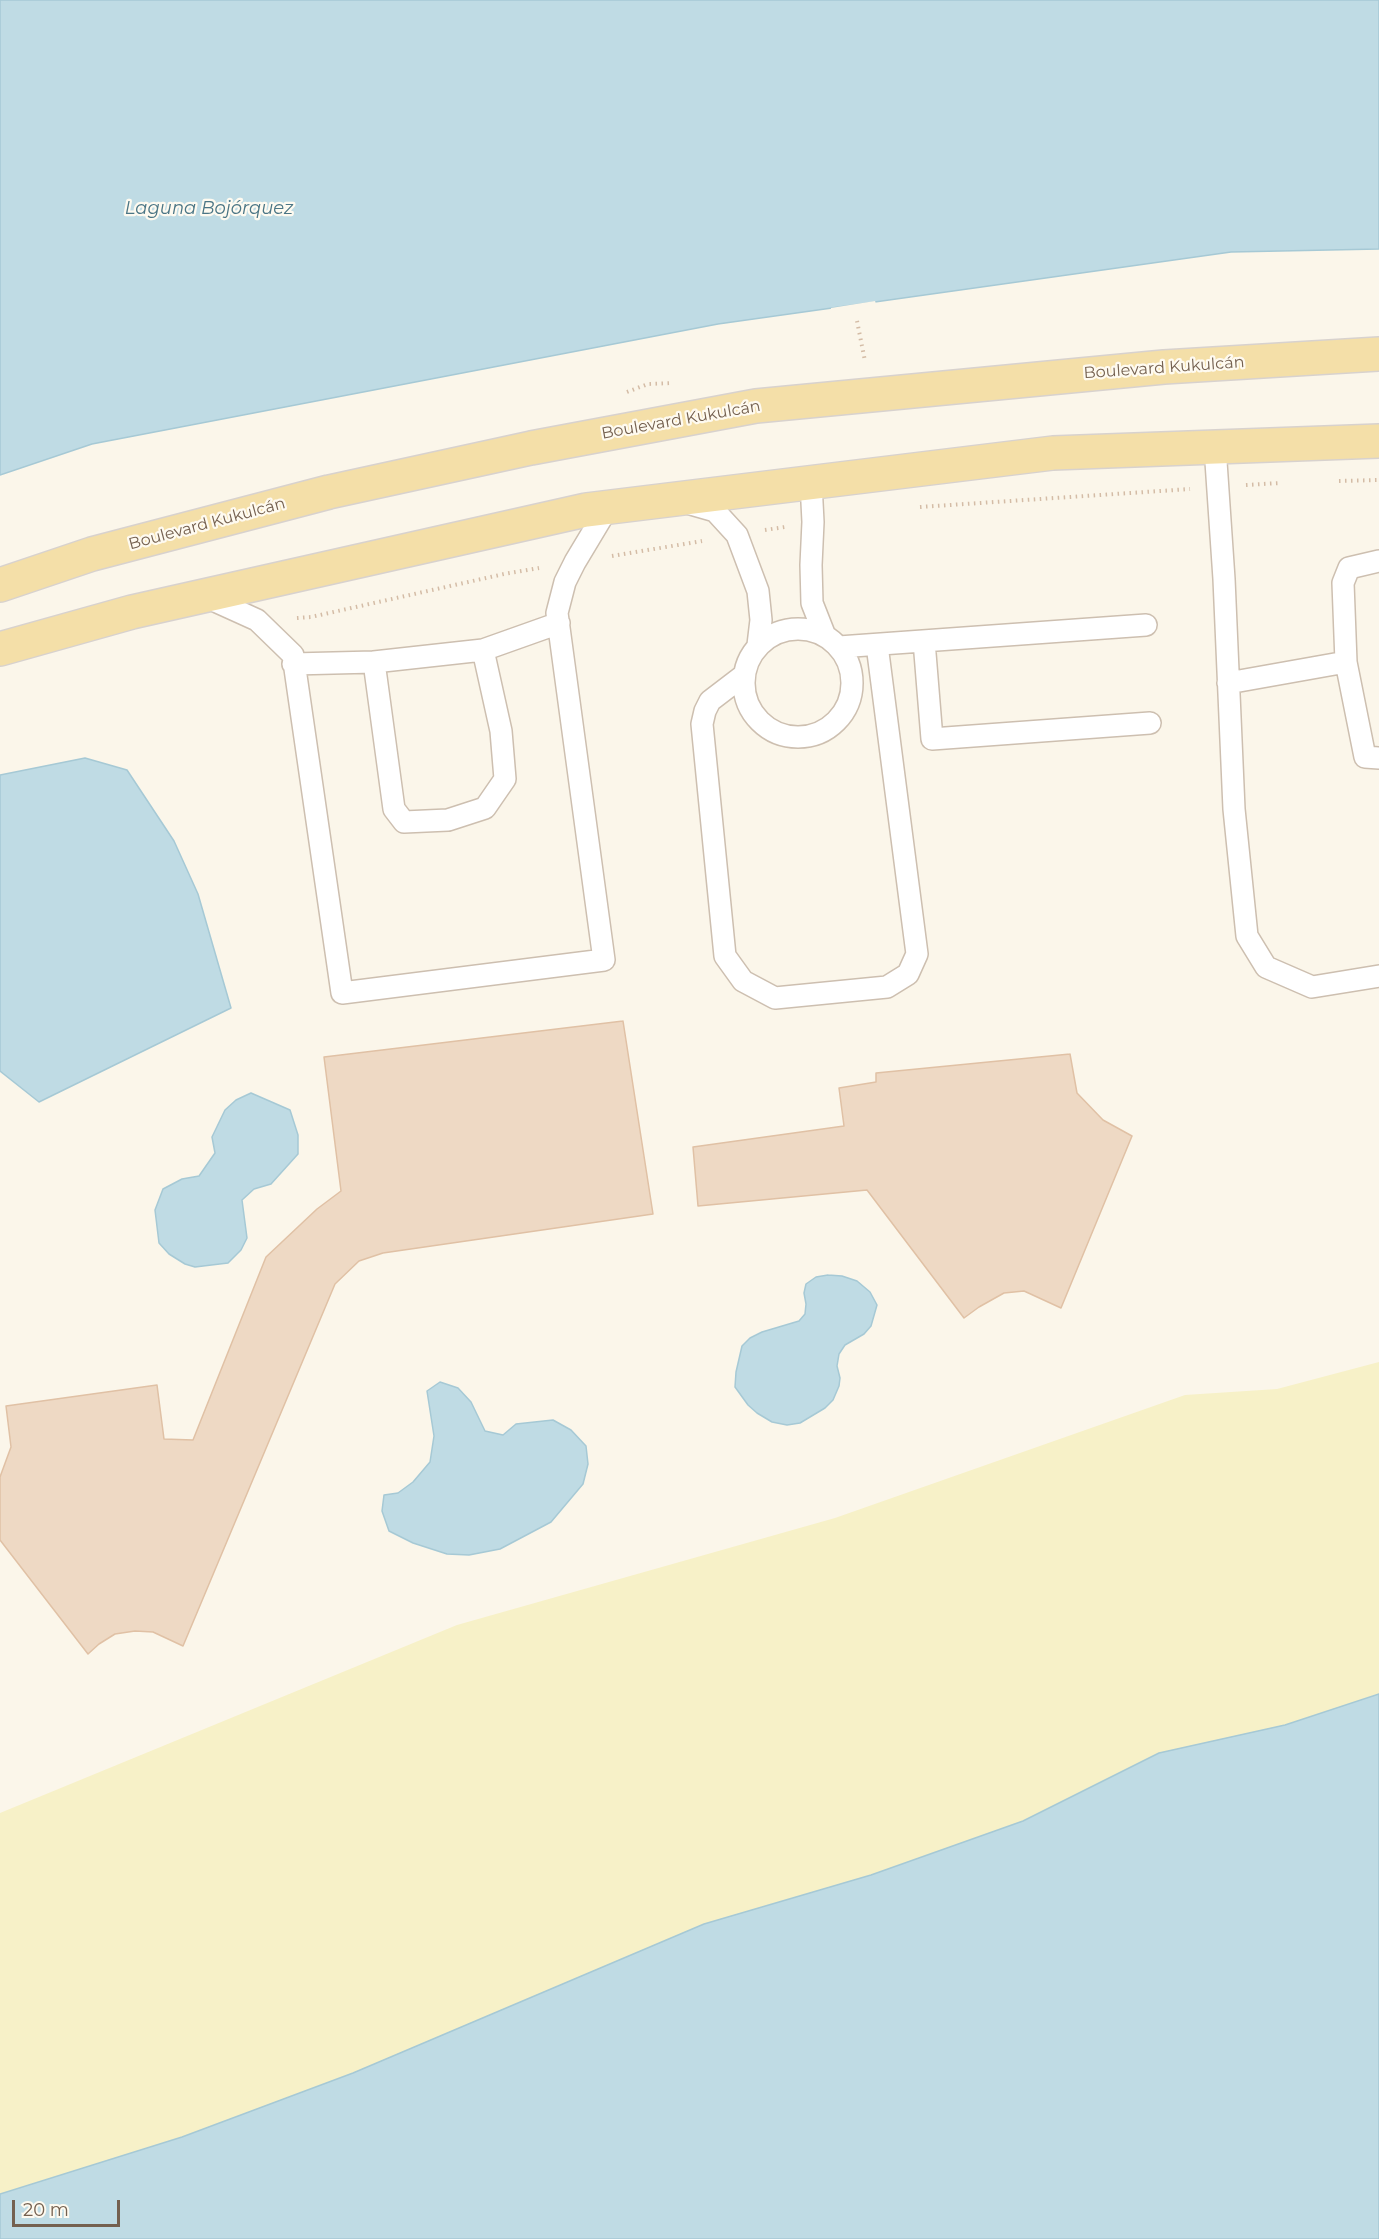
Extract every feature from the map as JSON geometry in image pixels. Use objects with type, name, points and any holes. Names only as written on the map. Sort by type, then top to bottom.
[{"type":"main road","name":"Boulevard Kukulcán","points":[[0,585],[92,554],[329,492],[531,448],[756,406],[1164,367],[1379,354]]},
{"type":"main road","points":[[0,649],[132,612],[203,595],[586,510],[1053,453],[1379,441]]},
{"type":"lane","points":[[1215,447],[1234,808],[1247,936],[1266,967],[1312,987],[1379,976]]},
{"type":"lane","points":[[811,483],[812,603],[832,642],[848,662],[852,680],[851,697],[844,713],[832,726],[817,734],[800,738],[781,735],[765,727],[752,713],[745,696],[744,675],[748,660],[758,645],[773,634],[791,629],[809,630],[832,642],[877,645],[1146,625]]},
{"type":"lane","points":[[675,499],[715,512],[737,535],[758,591],[761,620],[758,645]]},
{"type":"lane","points":[[203,595],[257,620],[293,655],[342,993],[604,960],[557,613],[565,582],[596,524],[608,507]]},
{"type":"lane","points":[[1379,561],[1349,568],[1343,583],[1346,662],[1365,757],[1379,758]]},
{"type":"lane","points":[[293,664],[374,662],[483,650],[558,623]]},
{"type":"lane","points":[[924,641],[932,739],[1150,723]]},
{"type":"lane","points":[[744,675],[710,701],[702,724],[725,956],[743,981],[775,998],[887,987],[908,974],[917,954],[877,645]]},
{"type":"lane","points":[[374,662],[394,809],[404,822],[448,820],[485,808],[505,779],[501,731],[483,650]]},
{"type":"lane","points":[[1228,683],[1346,662]]},
{"type":"path","points":[[857,321],[866,364]]},
{"type":"sand","points":[[1379,1362],[1379,1694],[1285,1725],[1159,1753],[1023,1821],[871,1875],[704,1924],[353,2073],[182,2137],[0,2194],[0,1813],[457,1625],[835,1518],[1185,1395],[1277,1389]]},
{"type":"water","name":"Laguna Bojórquez","points":[[0,0],[1379,0],[1379,249],[1231,252],[718,324],[92,444],[0,475]]},
{"type":"water","points":[[85,758],[127,770],[174,841],[198,894],[231,1008],[39,1102],[0,1071],[0,775]]},
{"type":"water","points":[[251,1093],[290,1110],[298,1135],[298,1154],[271,1184],[254,1189],[242,1200],[247,1238],[241,1250],[228,1263],[195,1267],[185,1264],[169,1254],[159,1243],[155,1210],[163,1189],[182,1179],[199,1176],[215,1153],[212,1137],[225,1110],[236,1100]]},
{"type":"water","points":[[842,1276],[857,1281],[870,1292],[877,1305],[871,1326],[864,1334],[845,1345],[839,1354],[837,1366],[839,1386],[833,1400],[825,1408],[800,1423],[787,1425],[772,1422],[748,1405],[735,1387],[742,1346],[750,1338],[762,1332],[799,1321],[805,1314],[806,1284],[816,1277]]},
{"type":"water","points":[[440,1382],[458,1388],[471,1402],[485,1431],[503,1435],[516,1424],[553,1420],[571,1430],[586,1446],[588,1464],[583,1484],[551,1522],[500,1549],[469,1555],[447,1554],[413,1543],[389,1531],[382,1511],[384,1495],[398,1493],[413,1482],[430,1462],[434,1436],[427,1391]]},
{"type":"water","points":[[1379,1694],[1379,2239],[0,2239],[0,2194],[182,2137],[353,2073],[704,1924],[871,1875],[1023,1821],[1159,1753],[1285,1725]]},
{"type":"pier","points":[[875,301],[876,304],[831,311],[831,308]]},
{"type":"building","points":[[623,1021],[653,1214],[383,1253],[359,1261],[335,1284],[183,1646],[153,1632],[135,1631],[115,1634],[88,1654],[0,1540],[0,1477],[11,1447],[6,1406],[157,1385],[164,1439],[193,1440],[266,1257],[317,1209],[341,1191],[324,1057]]},
{"type":"building","points":[[1070,1054],[1077,1093],[1103,1120],[1132,1136],[1061,1308],[1024,1291],[1004,1293],[964,1318],[867,1190],[698,1206],[693,1147],[844,1126],[839,1088],[876,1082],[876,1073]]}]
